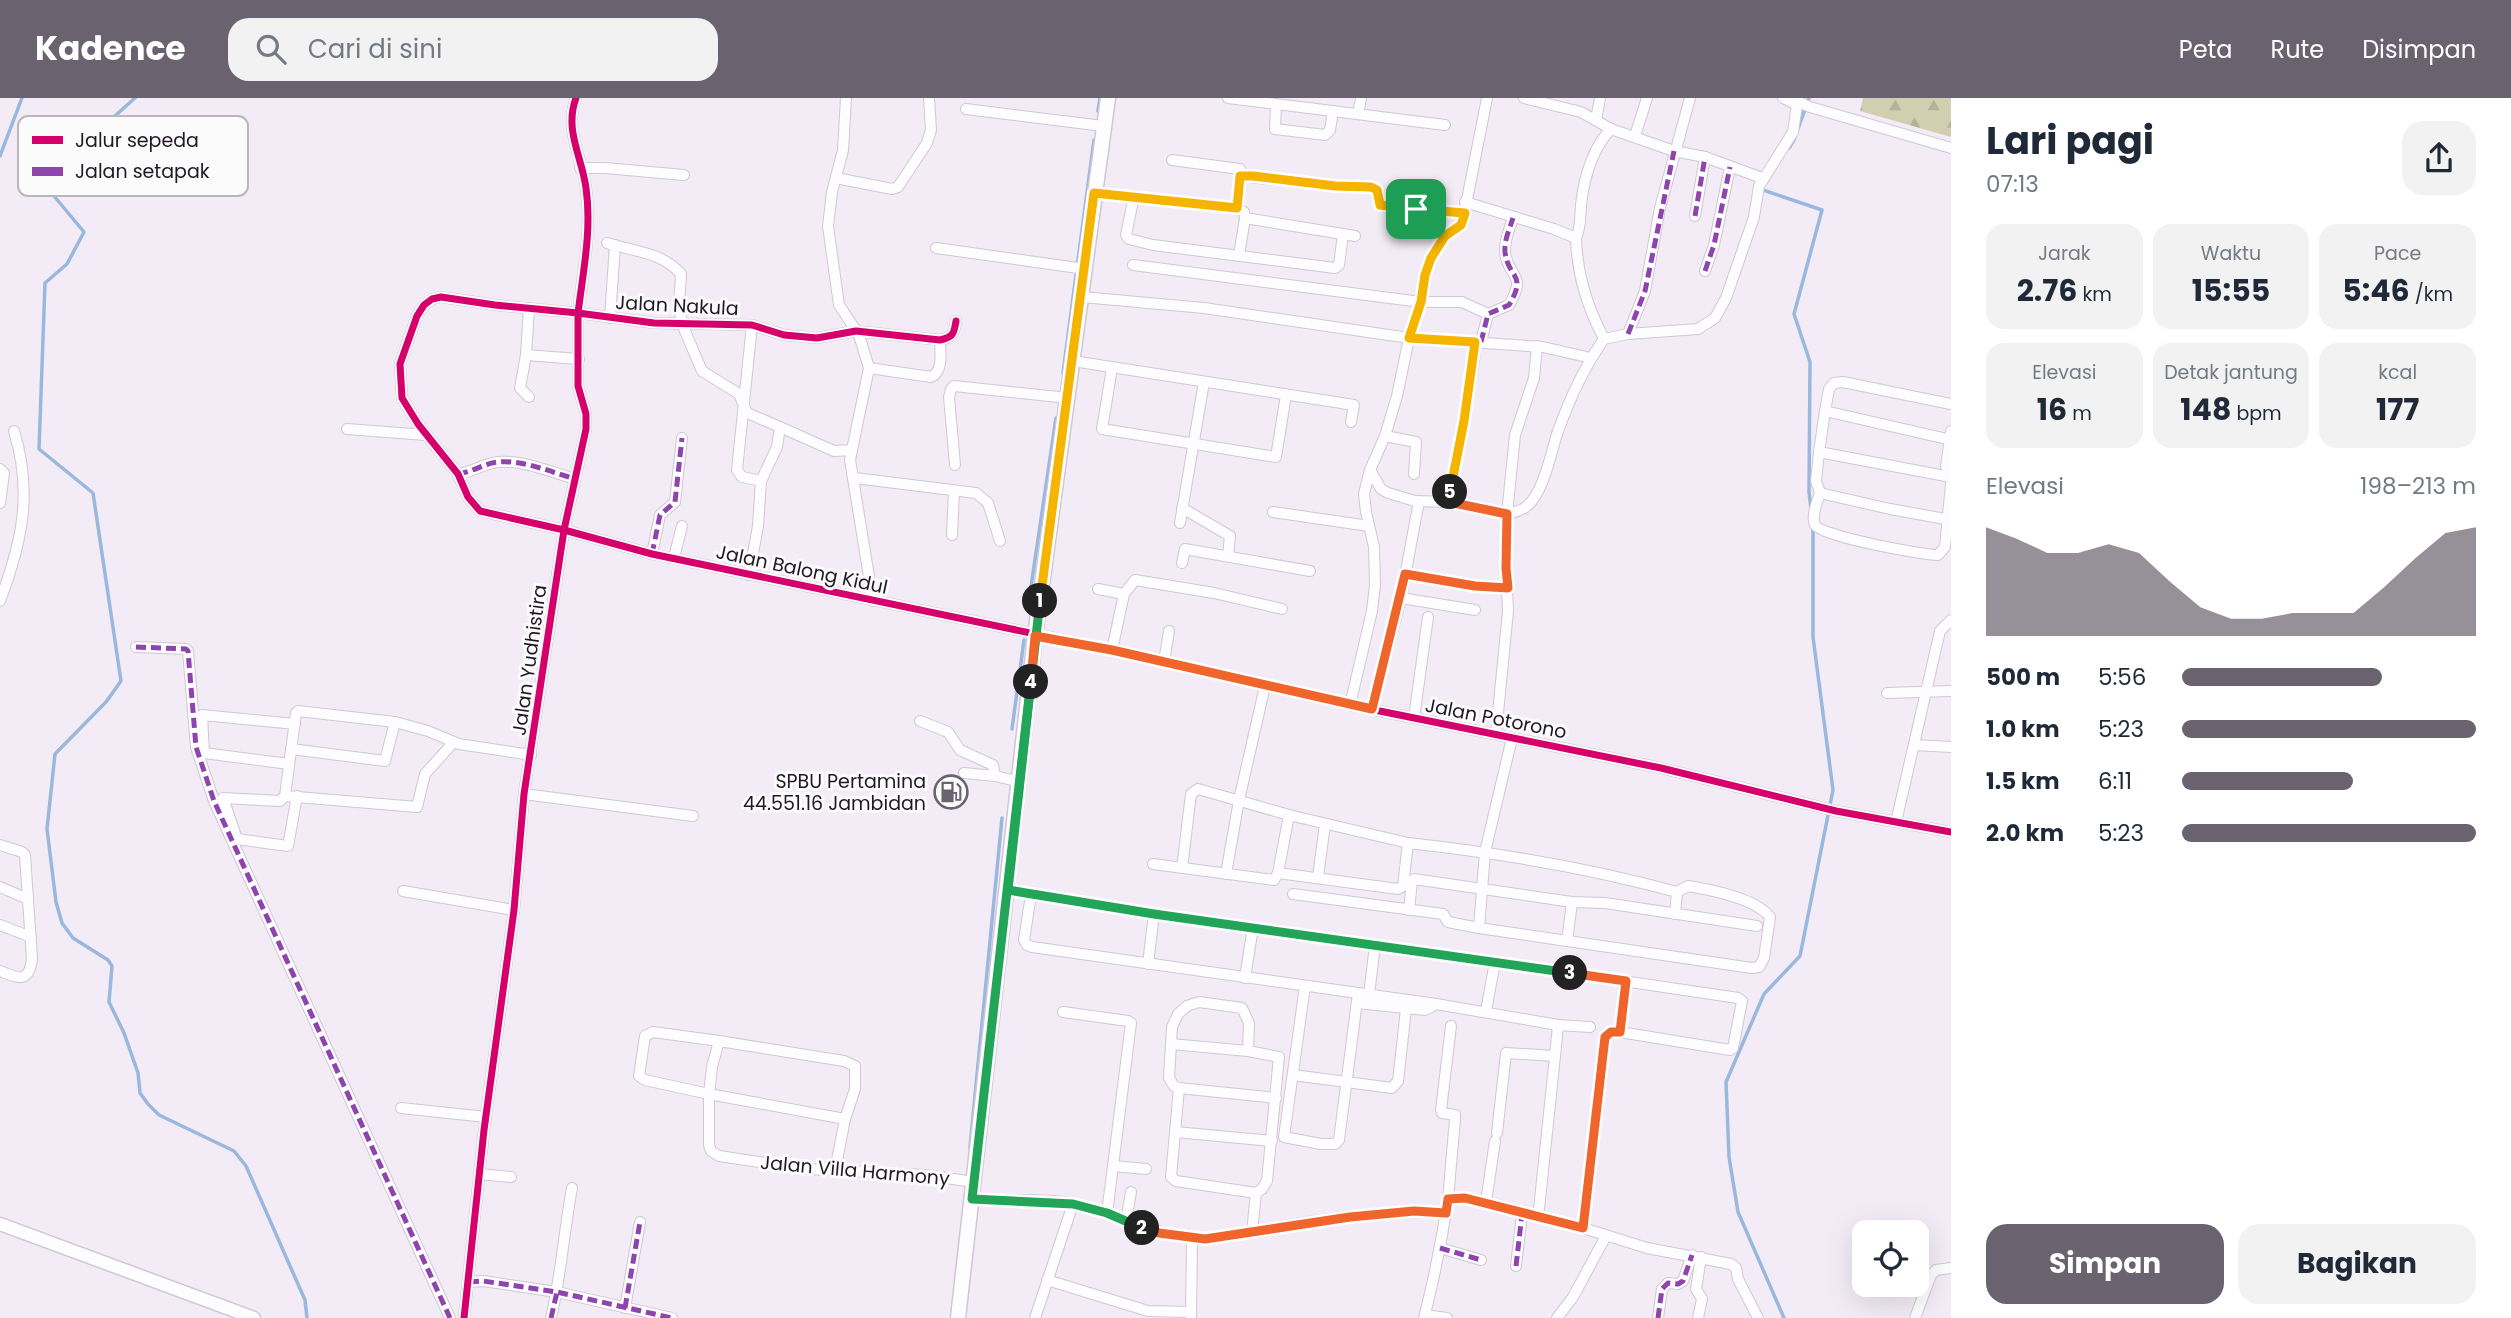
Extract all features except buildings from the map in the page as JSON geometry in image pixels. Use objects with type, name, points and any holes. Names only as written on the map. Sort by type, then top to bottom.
[{"type":"main road","points":[[958,1318],[1021,782],[1035,636],[1108,98]]},
{"type":"street","name":"Jalan Yudhistira","points":[[464,1318],[486,1117],[514,910],[524,794],[564,530],[586,429],[586,414],[578,386],[578,313],[587,242],[586,188],[571,123],[576,98]]},
{"type":"street","points":[[846,98],[843,150],[830,204],[828,226],[839,305],[859,335],[869,368],[850,460],[873,601]]},
{"type":"street","points":[[836,178],[898,187],[927,143],[930,130],[929,98]]},
{"type":"street","points":[[1228,98],[1276,106],[1316,103],[1333,111],[1445,125]]},
{"type":"street","points":[[1358,114],[1361,98]]},
{"type":"street","points":[[1350,705],[1373,611],[1375,585],[1374,547],[1364,494],[1370,470],[1385,436],[1431,258],[1445,236],[1461,225],[1487,98]]},
{"type":"street","points":[[1524,98],[1581,112],[1611,128],[1674,151],[1705,157],[1762,178]]},
{"type":"street","points":[[1596,120],[1600,98]]},
{"type":"street","points":[[1635,136],[1647,98]]},
{"type":"street","points":[[1628,334],[1644,291],[1674,151],[1690,98]]},
{"type":"street","points":[[1783,98],[1951,148]]},
{"type":"street","points":[[1370,470],[1381,489],[1419,501],[1449,502],[1507,514],[1528,506],[1543,480],[1581,374],[1604,339],[1628,334],[1698,329],[1715,318],[1727,298],[1751,227],[1762,178],[1793,132],[1800,102]]},
{"type":"street","points":[[1276,106],[1275,129],[1325,135],[1331,130],[1333,111]]},
{"type":"street","points":[[966,109],[1103,126]]},
{"type":"street","points":[[1604,339],[1580,280],[1576,238],[1595,150],[1611,128]]},
{"type":"street","points":[[1695,216],[1705,157]]},
{"type":"street","points":[[1172,160],[1239,169],[1237,208]]},
{"type":"street","points":[[580,168],[605,167],[684,175]]},
{"type":"street","points":[[1705,271],[1714,245],[1730,167]]},
{"type":"street","points":[[1240,176],[1371,187],[1377,190],[1379,202],[1383,206],[1465,207],[1554,229],[1576,238]]},
{"type":"street","points":[[1094,193],[1237,208],[1244,212],[1245,218],[1240,255]]},
{"type":"street","points":[[1134,196],[1126,235],[1129,239],[1153,245],[1335,268],[1339,265],[1343,234]]},
{"type":"street","points":[[1245,218],[1355,236]]},
{"type":"street","points":[[1133,264],[1421,302],[1462,302],[1488,313],[1508,307],[1517,289],[1517,276],[1508,263],[1505,250],[1513,218]]},
{"type":"street","points":[[610,318],[611,244],[646,252],[676,268],[681,274],[679,306],[682,324],[702,372],[739,394],[743,407],[753,417],[834,451],[852,450]]},
{"type":"street","points":[[936,248],[1085,269]]},
{"type":"street","name":"Jalan Nakula","points":[[426,435],[402,398],[400,379],[403,351],[424,305],[441,297],[610,318],[682,324],[752,325],[784,335],[817,338],[856,331],[940,340]]},
{"type":"street","points":[[1082,297],[1204,308],[1409,338],[1537,346],[1591,358]]},
{"type":"street","points":[[528,308],[526,355],[520,388],[529,397]]},
{"type":"street","points":[[1449,502],[1478,342],[1488,313]]},
{"type":"street","points":[[869,368],[935,376],[939,370],[940,340],[951,337],[956,321]]},
{"type":"street","points":[[752,325],[737,470],[742,477],[761,481]]},
{"type":"street","points":[[1496,733],[1507,638],[1507,514],[1515,435],[1534,379],[1537,346]]},
{"type":"street","points":[[526,355],[579,359]]},
{"type":"street","points":[[1073,362],[1354,405],[1351,422]]},
{"type":"street","points":[[1112,368],[1102,429],[1276,457],[1286,395]]},
{"type":"street","points":[[1180,523],[1204,382]]},
{"type":"street","points":[[1951,404],[1843,382],[1834,383],[1829,389],[1819,452],[1816,481],[1820,493],[1815,510],[1816,528],[1829,534],[1893,548],[1933,555],[1941,553],[1945,547],[1950,519],[1951,483]]},
{"type":"street","points":[[955,465],[948,397],[954,386],[1068,398]]},
{"type":"street","points":[[1825,411],[1950,437],[1946,466],[1951,476]]},
{"type":"street","points":[[749,575],[758,526],[761,481],[777,447],[780,428]]},
{"type":"street","points":[[347,429],[426,435]]},
{"type":"street","points":[[0,601],[19,548],[23,517],[23,468],[14,431]]},
{"type":"street","name":"Jalan Balong Kidul","points":[[426,435],[458,474],[467,497],[480,511],[652,554],[1035,636]]},
{"type":"street","points":[[1385,436],[1416,442],[1414,474]]},
{"type":"street","points":[[652,554],[660,515],[675,502],[682,439]]},
{"type":"street","points":[[1819,452],[1951,476]]},
{"type":"street","points":[[458,474],[472,472],[482,465],[512,462],[575,479]]},
{"type":"street","points":[[0,469],[4,473],[0,503]]},
{"type":"street","points":[[855,478],[981,495],[988,503],[1000,541]]},
{"type":"street","points":[[952,535],[954,491]]},
{"type":"street","points":[[1820,493],[1889,509],[1950,519]]},
{"type":"street","points":[[1372,709],[1401,598],[1419,501]]},
{"type":"street","points":[[1182,508],[1230,536],[1228,556]]},
{"type":"street","points":[[1273,512],[1369,526]]},
{"type":"street","points":[[674,558],[682,526]]},
{"type":"street","points":[[1182,564],[1185,549],[1310,571]]},
{"type":"street","points":[[1405,574],[1475,586],[1508,588]]},
{"type":"street","points":[[1112,650],[1124,594],[1135,580],[1214,593],[1282,609]]},
{"type":"street","points":[[1098,589],[1124,594]]},
{"type":"street","points":[[1401,598],[1475,610]]},
{"type":"street","points":[[1414,718],[1428,617]]},
{"type":"street","points":[[1896,822],[1940,631],[1951,620]]},
{"type":"street","points":[[1164,663],[1169,631]]},
{"type":"street","name":"Jalan Potorono","points":[[1035,636],[1112,650],[1350,705],[1661,768],[1824,808],[1951,832]]},
{"type":"street","points":[[136,647],[188,651],[196,747],[215,801],[450,1318]]},
{"type":"street","points":[[1226,874],[1239,800],[1265,686]]},
{"type":"street","points":[[1887,693],[1951,691]]},
{"type":"street","points":[[297,796],[288,846],[237,839],[223,798],[280,801],[285,796],[296,713],[299,711],[395,722],[428,731],[453,743],[531,755]]},
{"type":"street","points":[[289,764],[204,753],[202,715],[295,723]]},
{"type":"street","points":[[920,721],[948,732],[960,750],[993,765],[995,776]]},
{"type":"street","points":[[291,749],[385,761],[395,722]]},
{"type":"street","points":[[1479,928],[1485,852],[1512,738]]},
{"type":"street","points":[[285,796],[417,807],[425,774],[453,743]]},
{"type":"street","points":[[1914,745],[1951,747]]},
{"type":"street","points":[[964,773],[1021,782]]},
{"type":"street","points":[[1182,868],[1190,802],[1194,790],[1206,790],[1289,815],[1408,843],[1572,866],[1677,892],[1688,886],[1733,895],[1768,913],[1770,926],[1764,958],[1761,964],[1752,968],[1479,928],[1448,922],[1443,914],[1293,894]]},
{"type":"street","points":[[524,794],[693,816]]},
{"type":"street","points":[[1153,864],[1274,880],[1278,873],[1289,815]]},
{"type":"street","points":[[1318,877],[1325,824]]},
{"type":"street","points":[[1278,873],[1401,888],[1408,843]]},
{"type":"street","points":[[0,845],[25,855],[31,937],[31,968],[26,976],[19,978],[0,971]]},
{"type":"street","points":[[1409,910],[1414,879],[1572,902],[1605,903],[1757,926]]},
{"type":"street","points":[[0,887],[29,899]]},
{"type":"street","points":[[1008,890],[1154,914],[1738,998],[1742,1001],[1733,1048],[1730,1050],[1620,1032],[1611,1032],[1605,1037],[1583,1228]]},
{"type":"street","points":[[403,891],[514,910]]},
{"type":"street","points":[[1675,914],[1677,892]]},
{"type":"street","points":[[1031,895],[1024,940],[1027,945],[1040,949],[1305,986],[1406,1009],[1425,1010],[1436,1004]]},
{"type":"street","points":[[1567,941],[1572,902]]},
{"type":"street","points":[[1148,964],[1154,914]]},
{"type":"street","points":[[0,925],[31,937]]},
{"type":"street","points":[[1245,978],[1253,927]]},
{"type":"street","points":[[1305,986],[1284,1137],[1335,1144],[1339,1140],[1361,997],[1375,945]]},
{"type":"street","points":[[1486,1011],[1495,962]]},
{"type":"street","points":[[1620,1032],[1626,981]]},
{"type":"street","points":[[1361,997],[1436,1004],[1590,1027]]},
{"type":"street","points":[[1248,1051],[1248,1023],[1242,1008],[1204,1002],[1187,1006],[1178,1014],[1172,1027],[1169,1078],[1174,1086],[1180,1088],[1276,1098]]},
{"type":"street","points":[[1293,1075],[1386,1088],[1396,1086],[1406,1009]]},
{"type":"street","points":[[1063,1013],[1131,1023],[1107,1213]]},
{"type":"street","points":[[1539,1209],[1558,1024]]},
{"type":"street","points":[[1447,1318],[1425,1317],[1448,1199],[1455,1115],[1441,1110],[1451,1026]]},
{"type":"street","points":[[835,1171],[845,1119],[855,1089],[857,1074],[851,1063],[653,1032],[648,1033],[644,1039],[638,1072],[642,1079],[845,1119]]},
{"type":"street","name":"Jalan Villa Harmony","points":[[719,1041],[709,1094],[709,1145],[711,1151],[719,1156],[835,1171],[925,1175],[974,1182]]},
{"type":"street","points":[[1171,1044],[1248,1051],[1279,1057],[1267,1181],[1262,1189],[1256,1193],[1171,1177],[1180,1088]]},
{"type":"street","points":[[1486,1202],[1506,1053],[1555,1056]]},
{"type":"street","points":[[401,1108],[486,1117]]},
{"type":"street","points":[[1176,1132],[1272,1141]]},
{"type":"street","points":[[1114,1166],[1146,1169]]},
{"type":"street","points":[[480,1174],[511,1177]]},
{"type":"street","points":[[551,1318],[572,1188]]},
{"type":"street","points":[[1126,1221],[1131,1192]]},
{"type":"street","points":[[1252,1231],[1256,1193]]},
{"type":"street","points":[[1448,1199],[1465,1198],[1486,1202],[1647,1248],[1724,1261],[1734,1265],[1738,1279],[1758,1318]]},
{"type":"street","points":[[972,1199],[1073,1204],[1107,1213],[1159,1233],[1192,1239],[1350,1217],[1414,1211],[1446,1213]]},
{"type":"street","points":[[1035,1318],[1073,1204]]},
{"type":"street","points":[[1516,1266],[1522,1214]]},
{"type":"street","points":[[625,1308],[640,1222]]},
{"type":"street","points":[[0,1224],[254,1318]]},
{"type":"street","points":[[1557,1318],[1573,1297],[1606,1236]]},
{"type":"street","points":[[1047,1280],[1148,1311],[1191,1315],[1192,1239]]},
{"type":"street","points":[[1440,1248],[1481,1260]]},
{"type":"street","points":[[1658,1318],[1662,1289],[1668,1283],[1678,1284],[1684,1281],[1697,1256]]},
{"type":"street","points":[[1697,1256],[1696,1289],[1702,1299],[1698,1318]]},
{"type":"street","points":[[1915,1318],[1931,1275],[1936,1270],[1951,1268]]},
{"type":"street","points":[[468,1282],[483,1280],[557,1292],[672,1318]]},
{"type":"green space","points":[[1863,98],[1951,98],[1951,137],[1860,111]]},
{"type":"waterway","points":[[0,156],[22,98]]},
{"type":"waterway","points":[[115,116],[135,98]]},
{"type":"waterway","points":[[1098,111],[1100,98]]},
{"type":"waterway","points":[[1789,148],[1809,98]]},
{"type":"waterway","points":[[1063,373],[1094,140]]},
{"type":"waterway","points":[[1763,190],[1822,210],[1794,314],[1810,362],[1811,509]]},
{"type":"waterway","points":[[54,196],[84,232],[67,264],[45,283],[39,449],[93,493],[121,681],[106,702],[55,754],[47,829],[56,902],[62,923],[73,938],[108,960],[112,966],[109,1002],[124,1033],[138,1073],[140,1093],[159,1115],[234,1151],[246,1166],[305,1300],[307,1318]]},
{"type":"waterway","points":[[1029,600],[1056,418]]},
{"type":"waterway","points":[[1784,1318],[1738,1212],[1729,1157],[1726,1082],[1764,994],[1800,956],[1833,790],[1813,637],[1813,527]]},
{"type":"waterway","points":[[1012,729],[1024,640]]},
{"type":"waterway","points":[[970,1147],[1002,818]]},
{"type":"marked path","points":[[1628,334],[1645,291],[1674,151]]},
{"type":"marked path","points":[[1695,216],[1705,157]]},
{"type":"marked path","points":[[1705,271],[1714,245],[1730,167]]},
{"type":"marked path","points":[[1481,342],[1488,314],[1509,305],[1517,287],[1505,252],[1513,218]]},
{"type":"marked path","points":[[652,554],[660,515],[675,502],[682,438]]},
{"type":"marked path","points":[[458,474],[494,463],[508,462],[537,467],[575,479]]},
{"type":"marked path","points":[[136,647],[188,651],[196,747],[214,801],[450,1318]]},
{"type":"marked path","points":[[1516,1266],[1522,1214]]},
{"type":"marked path","points":[[625,1308],[640,1222]]},
{"type":"marked path","points":[[1440,1248],[1481,1260]]},
{"type":"marked path","points":[[1658,1318],[1662,1289],[1668,1283],[1678,1284],[1683,1281],[1692,1255]]},
{"type":"marked path","points":[[469,1282],[483,1281],[557,1292],[672,1318]]},
{"type":"marked path","points":[[551,1318],[557,1292]]},
{"type":"cycle path","points":[[576,98],[573,132],[588,204],[586,251],[578,313],[441,297],[432,299],[417,316],[400,364],[402,398],[418,424],[458,474],[468,497],[480,511],[652,554],[1112,650],[1350,705],[1661,768],[1836,811],[1951,832]]},
{"type":"cycle path","points":[[464,1318],[484,1130],[514,910],[524,794],[564,530],[586,429],[586,414],[578,386],[578,313],[654,323],[752,325],[784,335],[817,338],[856,331],[940,340],[952,334],[956,321]]},
{"type":"place","name":"SPBU Pertamina 44.551.16 Jambidan","points":[[951,792]]},
{"type":"route","points":[[1416,209],[1380,205],[1377,190],[1371,187],[1313,184],[1253,176],[1240,176],[1237,208],[1094,193],[1035,636],[1021,782],[1008,890],[996,987],[972,1199],[1073,1204],[1107,1213],[1142,1228],[1192,1239],[1350,1217],[1414,1211],[1446,1213],[1448,1199],[1459,1198],[1486,1202],[1522,1214],[1583,1228],[1605,1037],[1611,1032],[1620,1032],[1626,981],[1154,914],[1008,890],[1035,636],[1112,650],[1372,709],[1405,574],[1475,586],[1508,588],[1507,514],[1449,502],[1474,362],[1475,342],[1409,338],[1431,258],[1445,236],[1461,225],[1465,213],[1416,209]]}]
